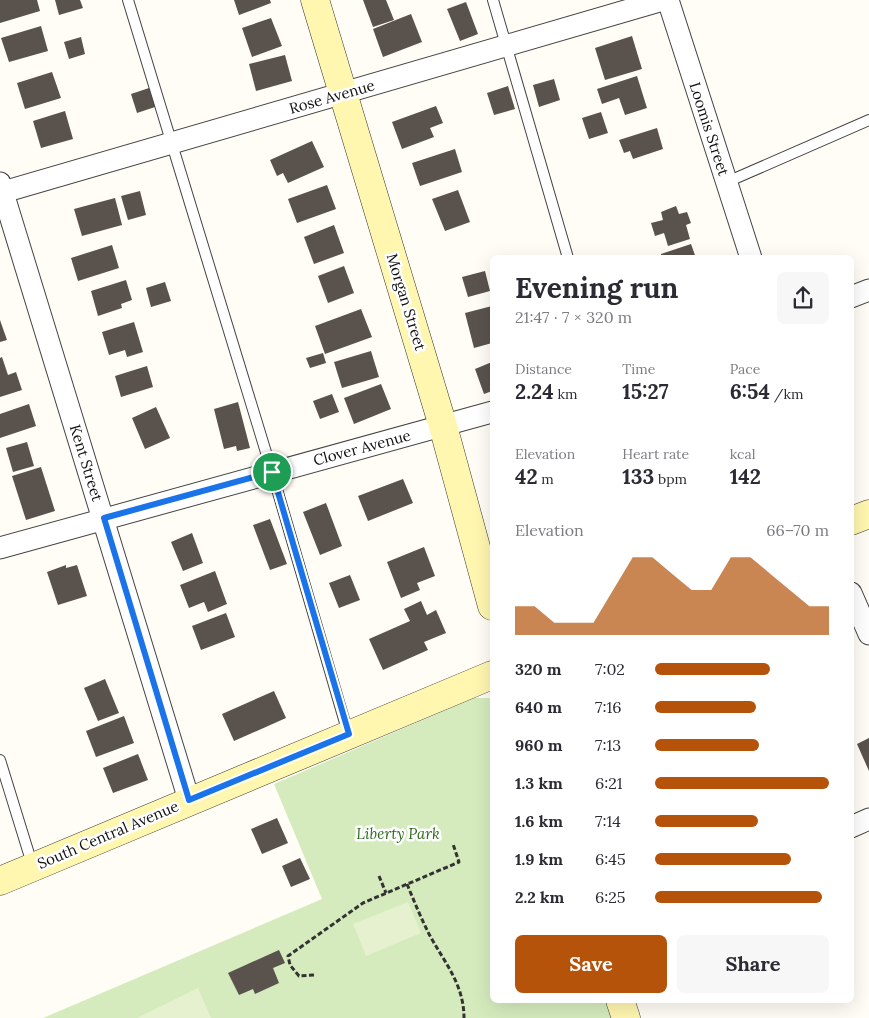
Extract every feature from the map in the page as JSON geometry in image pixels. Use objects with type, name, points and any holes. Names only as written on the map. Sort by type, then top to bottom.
[{"type":"main road","name":"Morgan Street","points":[[315,0],[443,426],[490,599]]},
{"type":"main road","points":[[854,520],[869,514]]},
{"type":"main road","name":"South Central Avenue","points":[[0,881],[189,800],[490,676]]},
{"type":"main road","points":[[621,1003],[626,1018]]},
{"type":"street","name":"Rose Avenue","points":[[1,189],[172,143],[663,0]]},
{"type":"street","name":"Loomis Street","points":[[668,0],[750,255]]},
{"type":"street","name":"Kent Street","points":[[1,189],[104,518],[189,800]]},
{"type":"street","points":[[854,296],[869,290]]},
{"type":"street","name":"Clover Avenue","points":[[0,548],[490,413]]},
{"type":"street","points":[[854,600],[869,634]]},
{"type":"street","points":[[854,826],[869,819]]},
{"type":"lane","points":[[128,0],[272,472],[349,734]]},
{"type":"lane","points":[[492,0],[567,255]]},
{"type":"lane","points":[[726,182],[869,120]]},
{"type":"lane","points":[[0,760],[33,867]]},
{"type":"path","points":[[314,976],[299,976],[290,965],[288,956],[362,903],[459,862],[453,844]]},
{"type":"path","points":[[379,876],[386,893]]},
{"type":"path","points":[[407,884],[429,934],[449,965],[460,987],[464,1018]]},
{"type":"green space","name":"Liberty Park","points":[[474,698],[490,698],[490,1003],[610,1003],[615,1018],[43,1018],[322,899],[274,784]]},
{"type":"green space","points":[[408,902],[421,933],[366,956],[353,924]]},
{"type":"green space","points":[[198,988],[211,1018],[137,1018]]},
{"type":"building","points":[[0,0],[37,0],[40,11],[0,23]]},
{"type":"building","points":[[55,0],[80,0],[83,8],[59,15]]},
{"type":"building","points":[[234,0],[270,0],[271,3],[239,15]]},
{"type":"building","points":[[363,0],[386,0],[394,20],[373,27]]},
{"type":"building","points":[[466,2],[478,34],[460,41],[447,9]]},
{"type":"building","points":[[411,14],[422,42],[383,57],[373,29]]},
{"type":"building","points":[[271,18],[282,46],[252,57],[242,28]]},
{"type":"building","points":[[41,26],[48,51],[9,62],[1,38]]},
{"type":"building","points":[[632,36],[642,69],[605,80],[595,48]]},
{"type":"building","points":[[81,37],[85,54],[69,59],[64,42]]},
{"type":"building","points":[[285,55],[292,81],[256,91],[249,64]]},
{"type":"building","points":[[52,72],[61,98],[25,109],[17,83]]},
{"type":"building","points":[[637,76],[647,108],[625,115],[619,98],[602,104],[597,89]]},
{"type":"building","points":[[554,79],[560,100],[539,107],[533,85]]},
{"type":"building","points":[[508,86],[515,109],[494,115],[487,93]]},
{"type":"building","points":[[149,88],[155,107],[137,113],[131,94]]},
{"type":"building","points":[[436,106],[443,123],[430,128],[434,137],[402,149],[392,122]]},
{"type":"building","points":[[65,111],[73,139],[41,148],[33,121]]},
{"type":"building","points":[[601,112],[608,133],[589,139],[582,118]]},
{"type":"building","points":[[657,128],[663,149],[633,159],[630,151],[624,153],[619,140]]},
{"type":"building","points":[[312,141],[324,167],[288,183],[283,173],[277,176],[270,160]]},
{"type":"building","points":[[455,149],[462,172],[420,186],[412,163]]},
{"type":"building","points":[[327,185],[336,209],[297,223],[288,199]]},
{"type":"building","points":[[458,190],[470,222],[445,231],[432,199]]},
{"type":"building","points":[[140,191],[146,215],[128,220],[121,196]]},
{"type":"building","points":[[115,198],[122,225],[82,236],[74,209]]},
{"type":"building","points":[[676,206],[679,214],[687,212],[691,223],[686,225],[690,239],[668,246],[664,233],[655,236],[651,223],[663,220],[661,212]]},
{"type":"building","points":[[334,225],[344,253],[314,264],[304,237]]},
{"type":"building","points":[[691,244],[695,255],[661,255]]},
{"type":"building","points":[[112,245],[119,268],[78,281],[71,258]]},
{"type":"building","points":[[344,266],[354,293],[328,303],[318,276]]},
{"type":"building","points":[[485,271],[490,291],[468,297],[462,277]]},
{"type":"building","points":[[126,280],[132,300],[121,304],[122,308],[98,316],[91,291]]},
{"type":"building","points":[[165,282],[171,301],[151,307],[146,288]]},
{"type":"building","points":[[490,307],[490,344],[474,348],[465,313]]},
{"type":"building","points":[[361,309],[372,337],[325,354],[315,326]]},
{"type":"building","points":[[0,320],[7,340],[0,342]]},
{"type":"building","points":[[134,322],[143,352],[127,357],[125,350],[109,355],[102,332]]},
{"type":"building","points":[[371,351],[379,377],[342,388],[334,362]]},
{"type":"building","points":[[323,353],[326,363],[310,368],[306,358]]},
{"type":"building","points":[[2,357],[8,375],[16,372],[22,390],[0,397],[0,358]]},
{"type":"building","points":[[490,363],[490,392],[484,394],[475,369]]},
{"type":"building","points":[[147,366],[153,387],[121,397],[115,376]]},
{"type":"building","points":[[381,384],[391,409],[354,424],[344,398]]},
{"type":"building","points":[[332,394],[339,412],[320,419],[313,401]]},
{"type":"building","points":[[238,402],[250,448],[237,451],[236,446],[224,449],[214,409]]},
{"type":"building","points":[[29,404],[36,426],[0,438],[0,414]]},
{"type":"building","points":[[156,407],[170,438],[145,449],[132,418]]},
{"type":"building","points":[[27,442],[34,466],[13,472],[6,448]]},
{"type":"building","points":[[41,467],[55,511],[26,520],[12,476]]},
{"type":"building","points":[[403,479],[413,503],[368,521],[358,496]]},
{"type":"building","points":[[326,503],[342,546],[320,555],[303,512]]},
{"type":"building","points":[[270,519],[287,564],[270,570],[253,525]]},
{"type":"building","points":[[192,533],[203,563],[183,571],[171,542]]},
{"type":"building","points":[[424,547],[435,576],[417,583],[420,590],[401,598],[387,562]]},
{"type":"building","points":[[66,565],[66,568],[77,565],[87,596],[58,605],[47,572]]},
{"type":"building","points":[[215,571],[227,604],[208,612],[204,602],[189,608],[180,585]]},
{"type":"building","points":[[350,575],[360,600],[339,608],[329,583]]},
{"type":"building","points":[[421,601],[427,615],[436,610],[446,633],[424,642],[428,650],[383,670],[369,639],[410,621],[404,609]]},
{"type":"building","points":[[226,613],[235,637],[201,650],[192,626]]},
{"type":"building","points":[[105,679],[119,713],[98,721],[84,688]]},
{"type":"building","points":[[274,691],[286,718],[234,741],[222,714]]},
{"type":"building","points":[[124,716],[134,743],[96,757],[86,731]]},
{"type":"building","points":[[869,738],[869,771],[857,744]]},
{"type":"building","points":[[138,754],[148,780],[113,793],[103,768]]},
{"type":"building","points":[[277,818],[288,843],[262,854],[251,829]]},
{"type":"building","points":[[300,858],[310,879],[291,887],[282,866]]},
{"type":"building","points":[[279,950],[285,963],[273,968],[279,983],[255,994],[253,989],[239,995],[228,973]]},
{"type":"route","points":[[272,472],[349,734],[189,800],[104,518],[272,472]]}]
